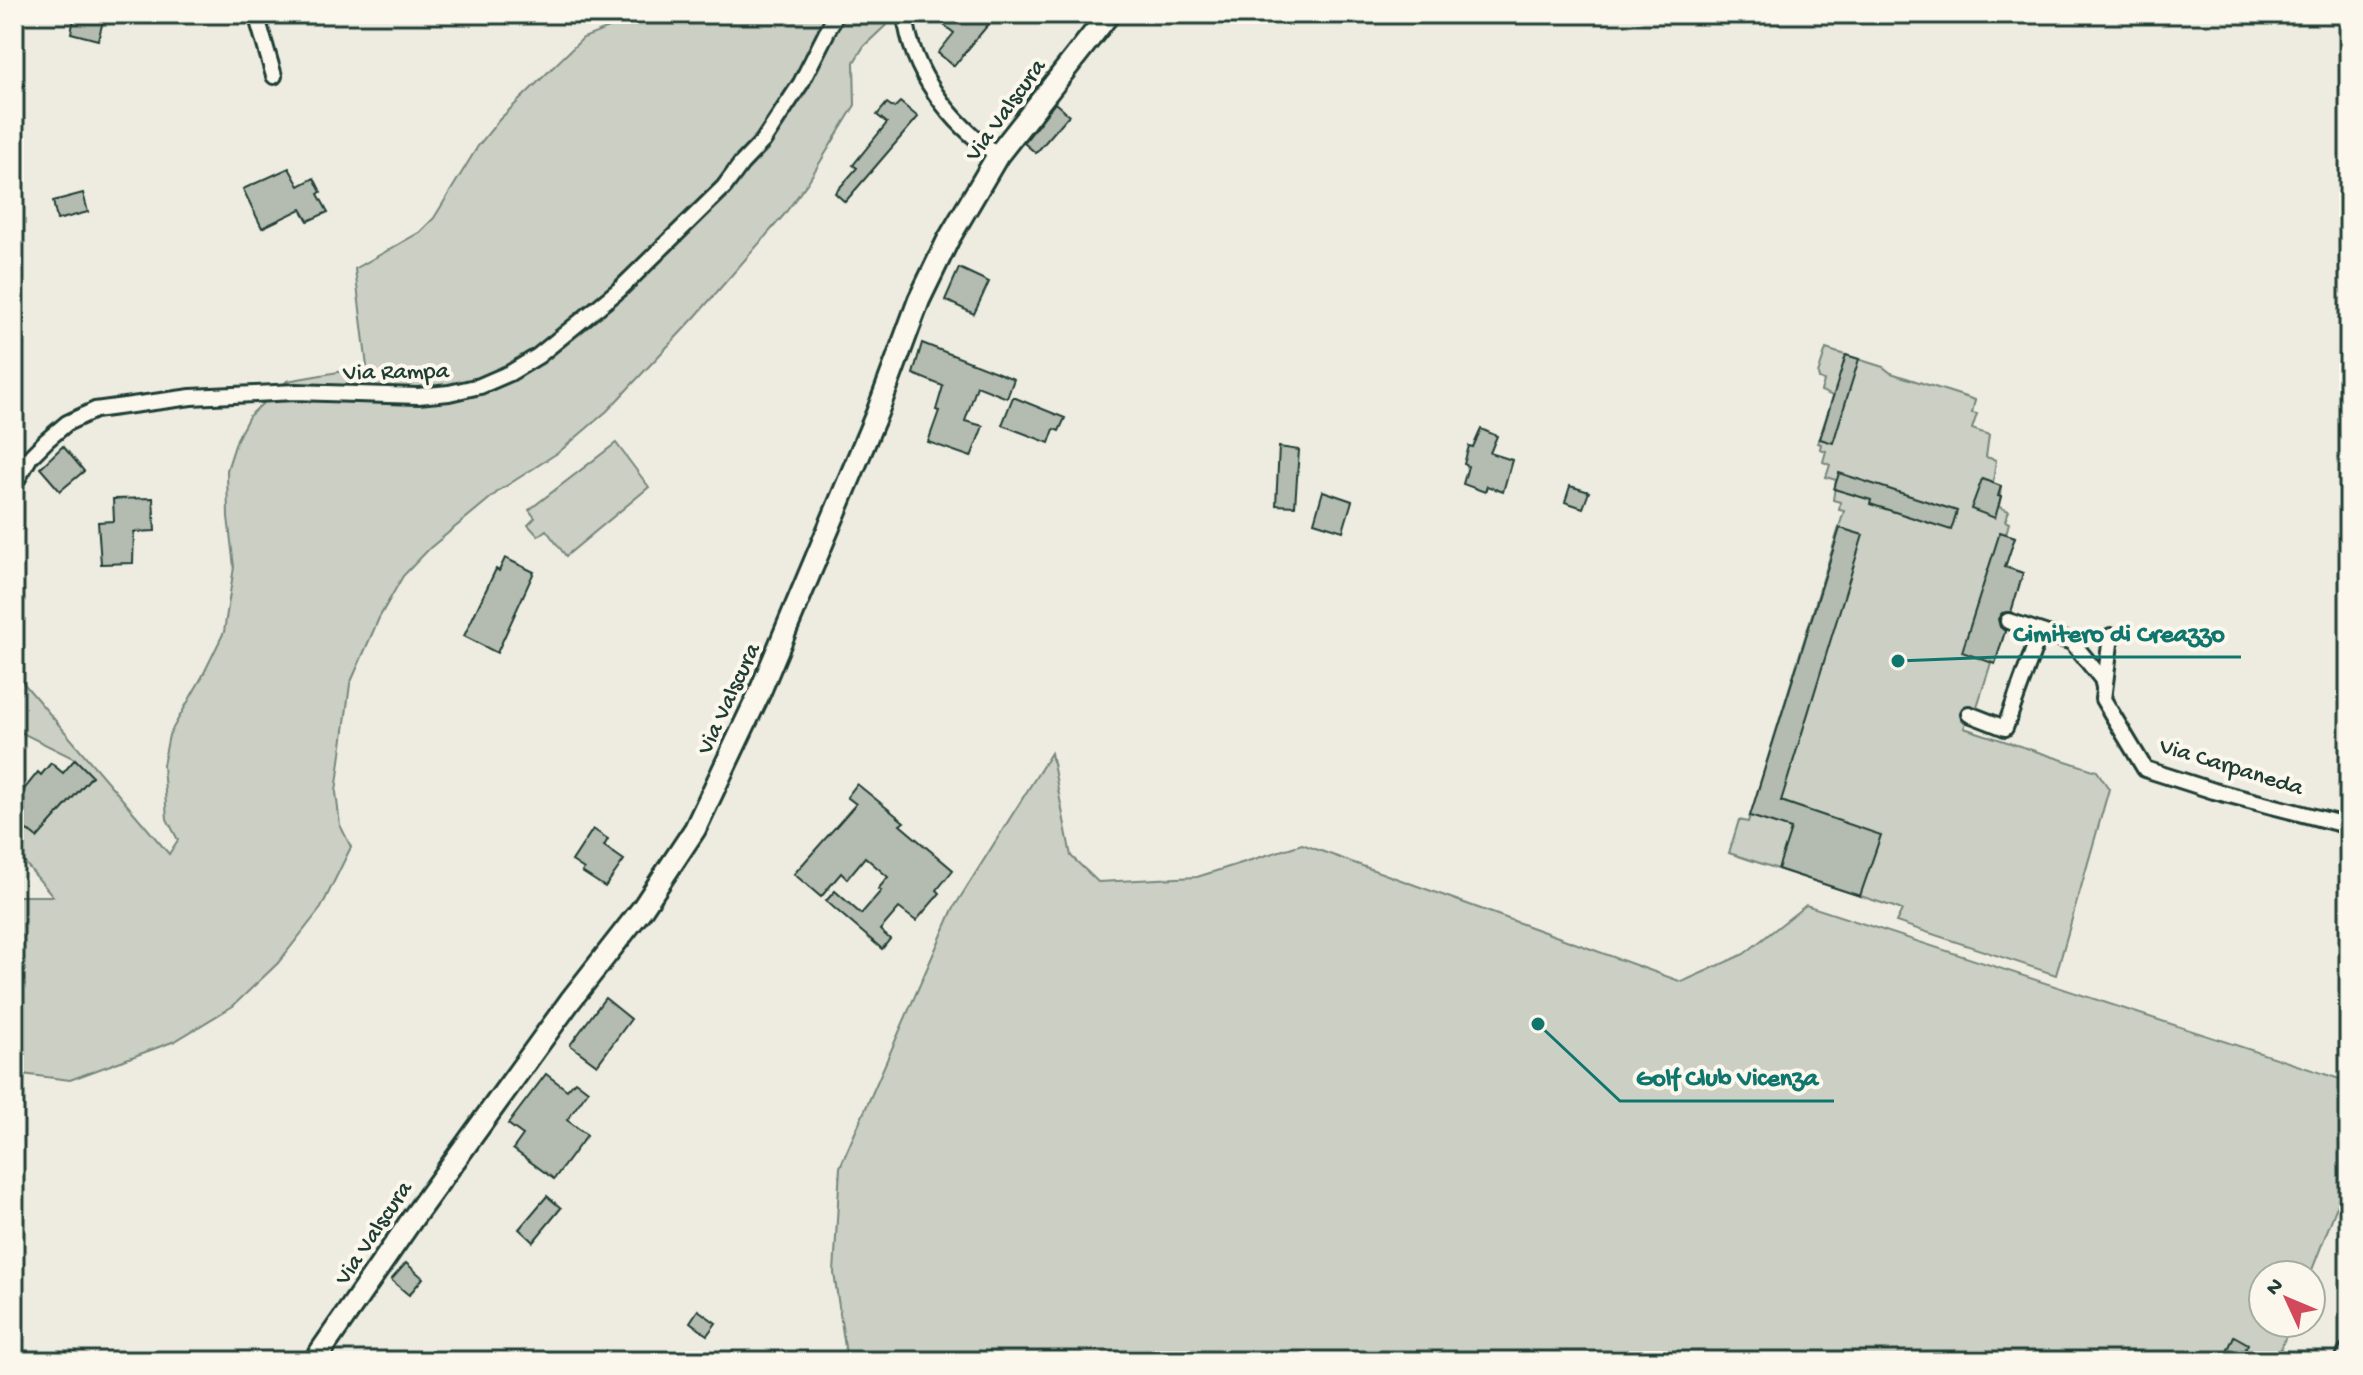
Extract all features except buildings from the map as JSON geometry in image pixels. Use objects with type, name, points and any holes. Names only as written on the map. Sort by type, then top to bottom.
[{"type":"street","points":[[256,14],[274,76]]},
{"type":"street","name":"Via Rampa","points":[[14,485],[30,457],[47,440],[67,423],[95,410],[191,397],[295,392],[418,396],[470,388],[510,373],[538,356],[619,290],[724,187],[763,141],[801,83],[836,14]]},
{"type":"street","points":[[905,14],[907,34],[925,76],[950,113],[998,155]]},
{"type":"street","name":"Via Valscura","points":[[314,1361],[570,1001],[642,909],[695,829],[765,680],[877,413],[919,300],[948,240],[998,155],[1109,14]]},
{"type":"street","points":[[2008,621],[2072,642],[2102,679],[2105,688]]},
{"type":"street","points":[[1969,714],[2005,728],[2040,632]]},
{"type":"street","name":"Via Carpaneda","points":[[2111,636],[2103,699],[2145,769],[2214,791],[2349,826]]},
{"type":"street","points":[[2346,1361],[2349,1353]]},
{"type":"shaded area","points":[[645,14],[898,14],[864,46],[854,62],[855,105],[808,182],[783,216],[696,316],[607,411],[559,452],[500,490],[430,548],[403,576],[379,618],[350,684],[336,792],[340,825],[351,847],[321,908],[278,963],[233,1006],[175,1041],[70,1080],[14,1073],[14,896],[53,896],[14,850],[14,816],[37,838],[92,776],[75,759],[14,729],[14,672],[169,854],[178,840],[167,819],[163,765],[169,735],[224,632],[234,567],[227,470],[237,439],[249,416],[287,381],[367,367],[355,269],[420,232],[434,218],[478,146],[499,120],[583,38]]},
{"type":"shaded area","points":[[1826,349],[1975,400],[1972,413],[1977,414],[1972,429],[1989,435],[1986,457],[1996,460],[1993,483],[2001,486],[1999,507],[2009,511],[2005,521],[2009,523],[2006,534],[2015,537],[2005,567],[2023,573],[1995,664],[1991,663],[1975,713],[1970,711],[1964,728],[2097,771],[2109,789],[2056,975],[1896,922],[1902,910],[1894,907],[1729,853],[1739,820],[1748,822],[1844,511],[1839,510],[1840,502],[1833,500],[1836,480],[1826,477],[1830,465],[1823,462],[1826,451],[1820,449],[1821,444],[1818,443],[1833,396],[1821,391],[1824,381],[1819,379],[1818,374]]},
{"type":"shaded area","points":[[616,443],[649,487],[566,556],[546,530],[538,536],[528,525],[535,518],[529,510]]},
{"type":"shaded area","points":[[1051,753],[1071,856],[1098,882],[1197,877],[1302,844],[1682,982],[1744,954],[1806,905],[2349,1082],[2349,1175],[2316,1259],[2247,1259],[2247,1339],[2285,1339],[2276,1361],[847,1361],[834,1273],[840,1167],[953,909]]},
{"type":"place","name":"Cimitero di Creazzo","points":[[1898,661]]},
{"type":"place","name":"Golf Club Vicenza","points":[[1538,1024]]}]
